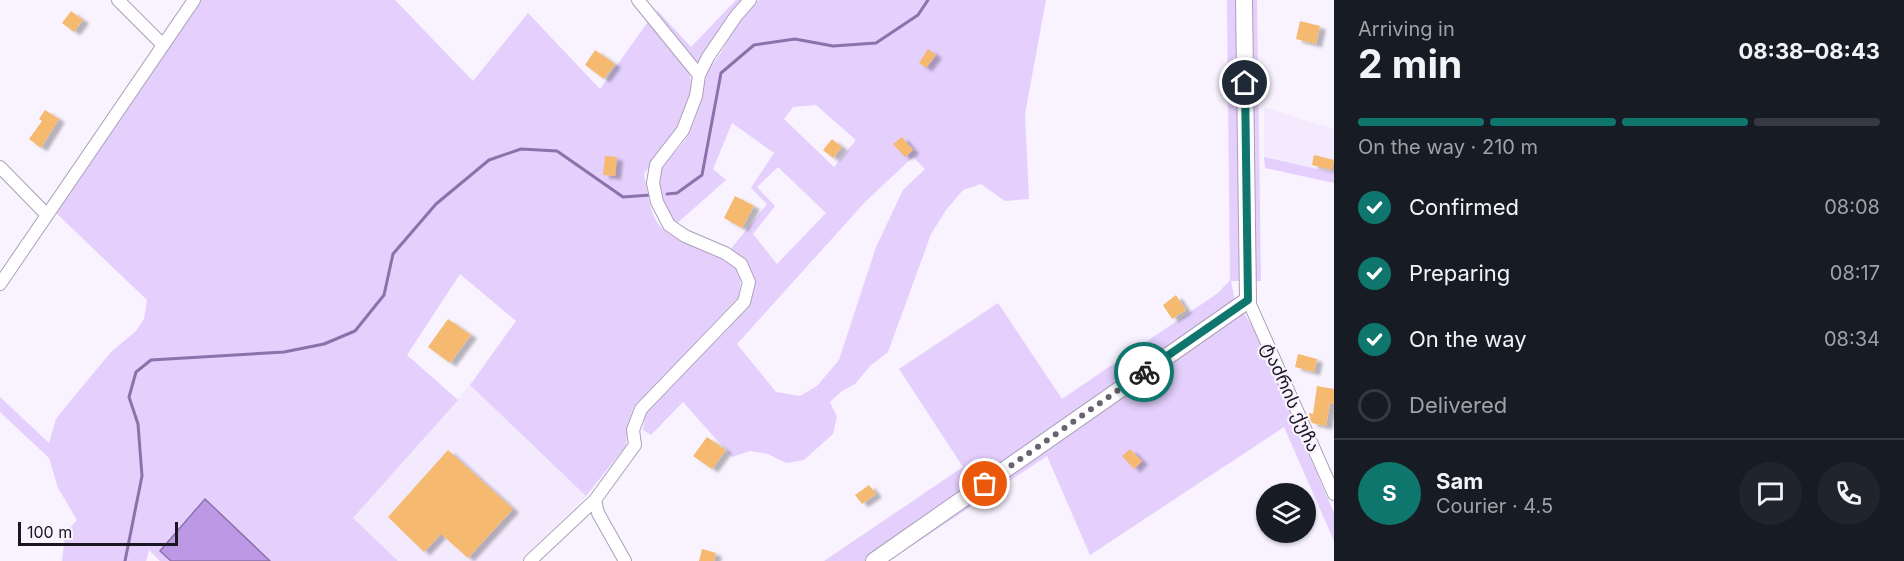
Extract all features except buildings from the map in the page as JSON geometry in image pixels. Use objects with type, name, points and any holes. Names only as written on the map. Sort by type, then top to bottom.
[{"type":"street","points":[[118,0],[163,45]]},
{"type":"street","points":[[0,284],[194,0]]},
{"type":"street","points":[[638,0],[699,75]]},
{"type":"street","points":[[530,561],[595,500],[635,445],[633,430],[641,409],[744,302],[749,282],[741,264],[725,253],[685,237],[669,225],[657,202],[653,183],[656,165],[683,130],[696,96],[699,75],[735,16],[750,0]]},
{"type":"street","points":[[874,561],[1248,300],[1244,0]]},
{"type":"street","points":[[0,167],[47,215]]},
{"type":"street","name":"ტაძრის ქუჩა","points":[[1248,300],[1334,494]]},
{"type":"street","points":[[595,500],[602,520],[625,561]]},
{"type":"shaded area","points":[[199,0],[395,0],[473,81],[528,13],[600,89],[650,19],[676,50],[688,71],[691,84],[690,98],[678,126],[644,174],[650,204],[655,219],[664,230],[732,265],[740,277],[740,291],[738,298],[633,409],[627,428],[626,446],[586,496],[470,385],[516,321],[460,274],[407,355],[458,400],[353,518],[398,561],[270,561],[205,499],[160,551],[171,561],[160,561],[149,550],[146,561],[62,561],[65,534],[77,520],[58,488],[49,458],[0,412],[0,397],[49,443],[56,419],[111,352],[136,331],[144,319],[147,300],[56,213]]},
{"type":"shaded area","points":[[736,0],[745,0],[699,63],[691,62],[657,13],[657,10],[691,47]]},
{"type":"shaded area","points":[[759,0],[1046,0],[1025,114],[1029,199],[1005,201],[981,184],[963,190],[946,210],[931,234],[888,352],[870,366],[855,384],[842,391],[830,402],[837,417],[833,434],[804,460],[786,463],[768,454],[750,451],[732,457],[683,402],[651,435],[643,430],[646,410],[753,289],[747,266],[730,250],[767,204],[751,188],[774,153],[732,123],[713,169],[726,180],[675,225],[663,203],[658,184],[667,161],[684,142],[691,130],[708,71],[722,51],[737,22],[752,4]],"holes":[[[816,105],[856,140],[834,167],[784,119],[793,107]],[[913,157],[925,169],[903,190],[876,247],[839,360],[817,386],[800,396],[776,392],[737,344],[866,201]],[[778,167],[826,213],[777,264],[753,234],[775,206],[757,187]]]},
{"type":"shaded area","points":[[1227,0],[1257,0],[1261,281],[1231,281],[1234,297],[1257,334],[1334,513],[1334,541],[1316,500],[1316,483],[1309,483],[1284,427],[1090,555],[1047,456],[889,561],[824,561],[963,467],[899,369],[998,303],[1062,399],[1218,293],[1230,280]]},
{"type":"shaded area","points":[[1264,107],[1334,129],[1334,173],[1264,157]]},
{"type":"shaded area","points":[[1264,157],[1334,173],[1334,183],[1265,168]]},
{"type":"shaded area","points":[[470,385],[586,496],[521,561],[398,561],[353,518]]},
{"type":"shaded area","points":[[205,499],[270,561],[171,561],[160,551]]},
{"type":"waterway","points":[[667,194],[677,193],[702,175],[721,73],[754,45],[795,39],[833,46],[876,43],[918,15],[928,0]]},
{"type":"waterway","points":[[125,561],[142,476],[138,424],[129,397],[136,372],[151,360],[284,352],[324,344],[355,331],[384,295],[393,254],[436,204],[489,160],[521,149],[557,151],[623,197],[651,195]]},
{"type":"way so far","points":[[985,484],[1144,372]]},
{"type":"route","points":[[1144,372],[1248,300],[1245,83]]}]
